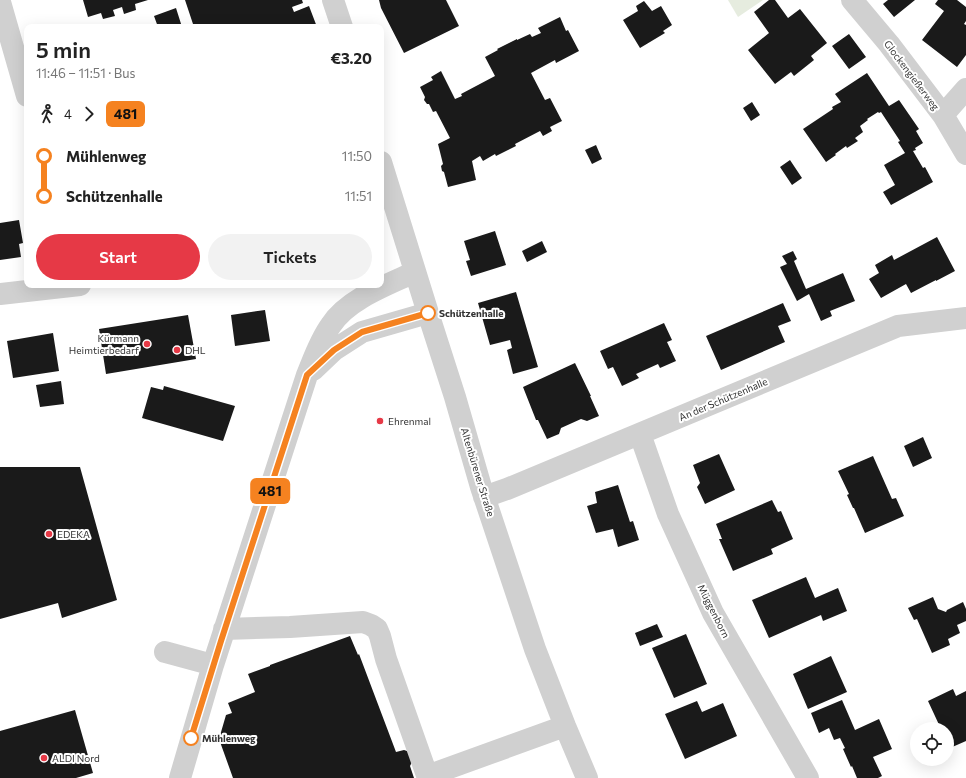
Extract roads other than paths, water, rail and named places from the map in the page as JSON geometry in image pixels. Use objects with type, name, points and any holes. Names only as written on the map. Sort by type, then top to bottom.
[{"type":"street","points":[[333,0],[341,24]]},
{"type":"street","name":"Glockengießerweg","points":[[852,0],[889,44],[943,115],[966,154]]},
{"type":"street","points":[[0,2],[24,86]]},
{"type":"street","points":[[943,115],[966,89]]},
{"type":"street","name":"Altenbürener Straße","points":[[384,172],[455,397],[484,497],[535,649],[587,778]]},
{"type":"street","points":[[384,288],[415,272]]},
{"type":"street","points":[[0,294],[49,288]]},
{"type":"street","points":[[180,778],[224,629],[307,375],[331,324],[352,304],[383,288]]},
{"type":"street","points":[[307,375],[334,350],[362,332],[428,313]]},
{"type":"street","name":"An der Schützenhalle","points":[[484,497],[507,489],[898,326],[966,318]]},
{"type":"street","name":"Müggenborn","points":[[640,434],[668,514],[713,613],[808,778]]},
{"type":"street","points":[[224,629],[290,627],[363,622],[371,624],[377,629],[380,636],[386,659],[428,777],[565,726]]},
{"type":"street","points":[[164,652],[213,665]]},
{"type":"place","name":"Schützenhalle","points":[[428,313]]},
{"type":"place","name":"Kürmann Heimtierbedarf","points":[[147,344]]},
{"type":"place","name":"DHL","points":[[177,350]]},
{"type":"place","name":"Ehrenmal","points":[[380,421]]},
{"type":"place","name":"EDEKA","points":[[49,534]]},
{"type":"place","name":"Mühlenweg","points":[[191,738]]},
{"type":"place","name":"ALDI Nord","points":[[44,758]]}]
